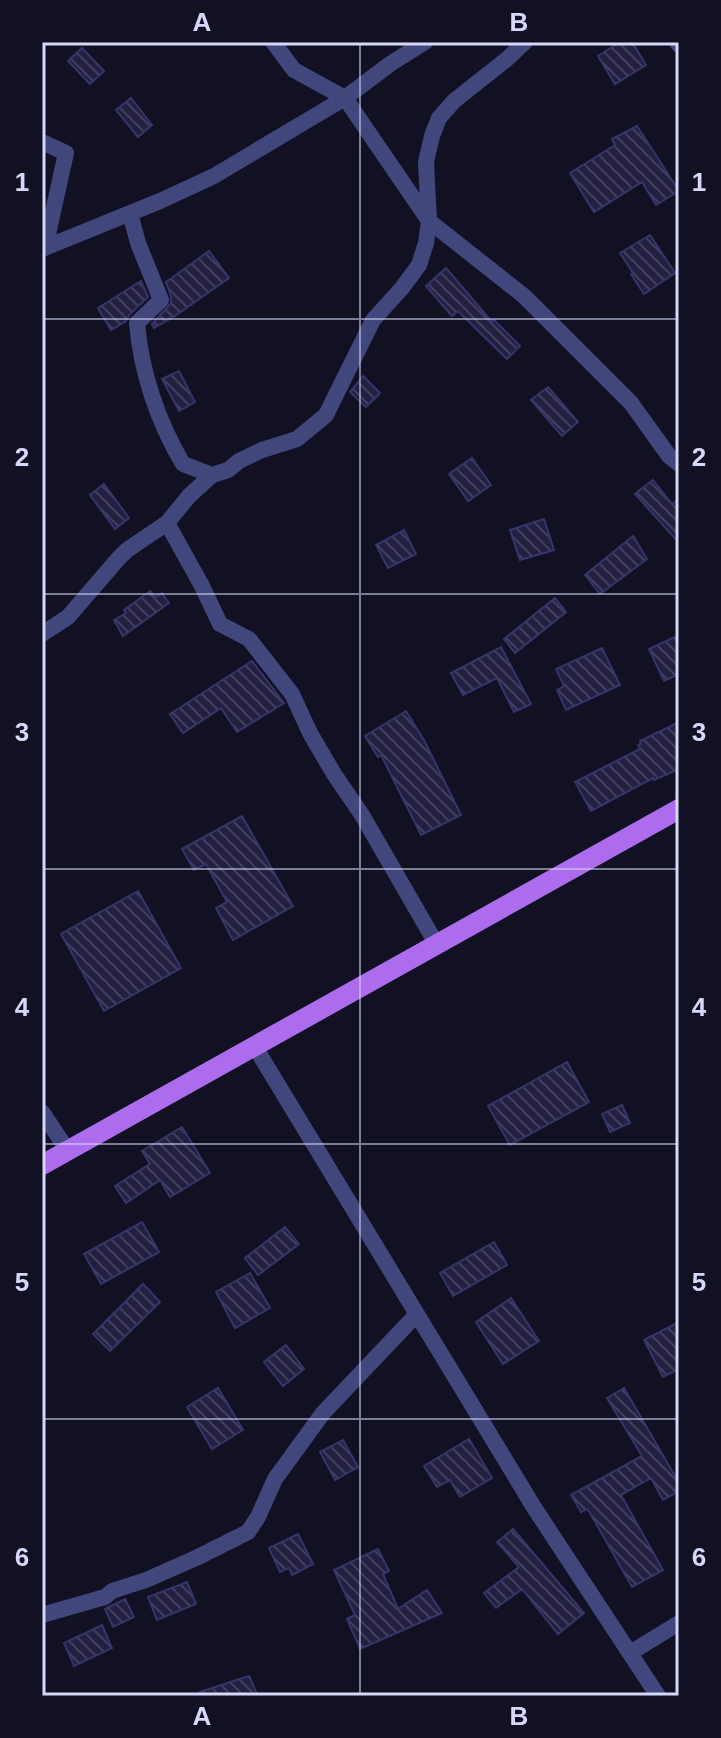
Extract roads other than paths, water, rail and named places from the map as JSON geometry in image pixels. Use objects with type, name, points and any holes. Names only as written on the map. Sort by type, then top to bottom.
[{"type":"main road","points":[[42,1165],[679,809]]},
{"type":"street","points":[[273,42],[294,70],[345,98],[429,221],[524,296],[631,403],[669,456],[679,464]]},
{"type":"street","points":[[44,248],[214,176],[345,98],[425,42]]},
{"type":"street","points":[[42,634],[68,617],[127,550],[167,523],[189,496],[212,475],[228,470],[262,450],[297,439],[326,415],[373,320],[419,265],[429,221],[426,162],[439,118],[454,101],[525,42]]},
{"type":"street","points":[[42,142],[66,153],[44,248]]},
{"type":"street","points":[[130,213],[138,243],[161,300],[137,323],[139,349],[147,381],[169,440],[183,464],[212,475]]},
{"type":"street","points":[[167,523],[220,624],[249,639],[292,694],[318,747],[362,815],[437,945]]},
{"type":"street","points":[[255,1047],[535,1509],[658,1696]]},
{"type":"street","points":[[42,1112],[68,1151]]},
{"type":"street","points":[[42,1615],[105,1597],[112,1591],[146,1580],[248,1532],[275,1479],[323,1413],[417,1314]]},
{"type":"street","points":[[630,1653],[679,1623]]}]
